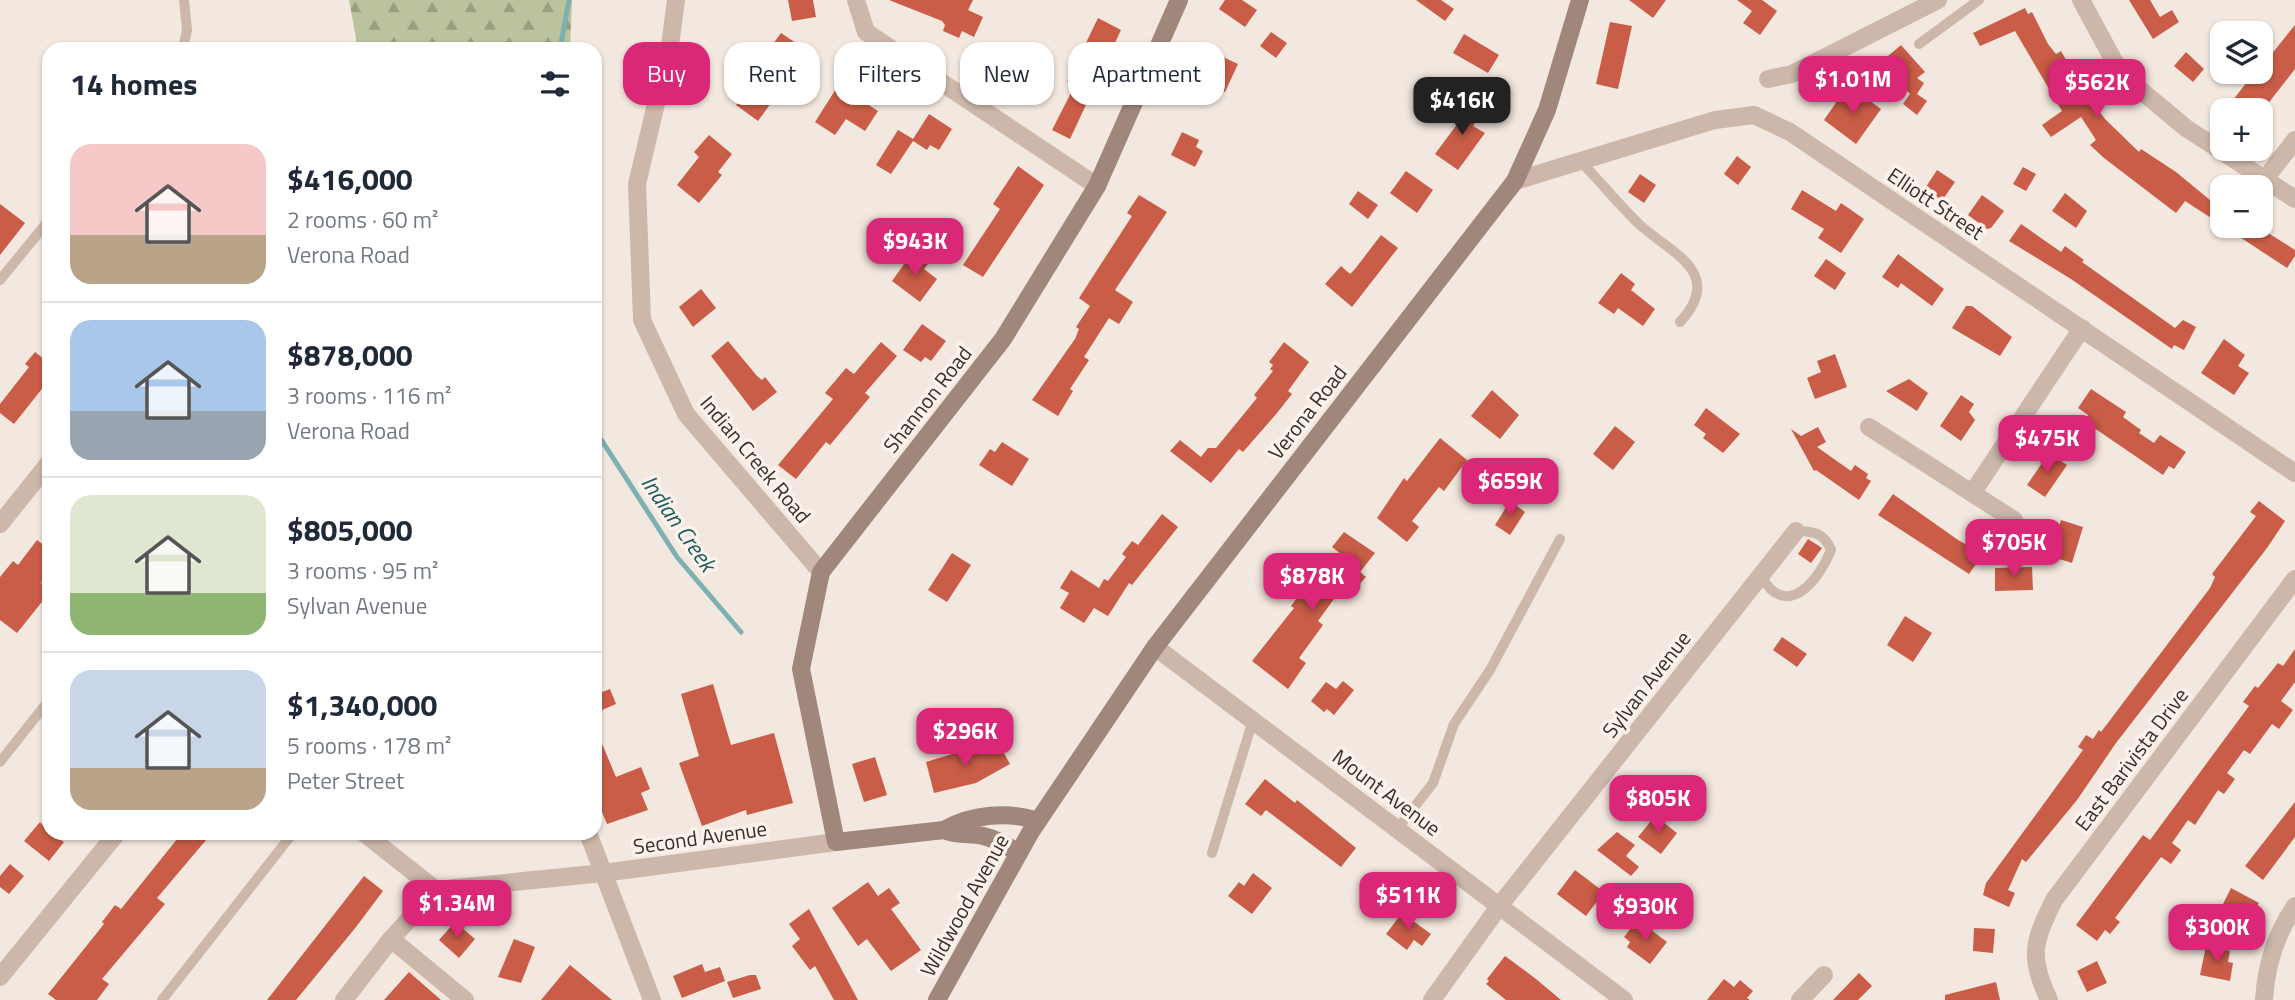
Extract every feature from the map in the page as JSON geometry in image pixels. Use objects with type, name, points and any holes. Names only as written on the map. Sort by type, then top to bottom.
[{"type":"street","name":"Indian Creek Road","points":[[676,0],[670,45],[637,184],[642,320],[686,414],[821,572]]},
{"type":"street","points":[[856,0],[866,32],[1097,186]]},
{"type":"street","name":"Shannon Road","points":[[836,842],[801,669],[821,572],[1003,339],[1097,186],[1179,0]]},
{"type":"street","name":"Verona Road","points":[[1034,827],[1155,647],[1515,181],[1547,110],[1580,0]]},
{"type":"street","points":[[1768,79],[1792,74],[1938,0]]},
{"type":"street","points":[[2081,0],[2121,74],[2186,128],[2259,175]]},
{"type":"street","name":"Elliott Street","points":[[1515,181],[1715,120],[1754,115],[1790,132],[2295,473]]},
{"type":"street","points":[[2268,175],[2295,140]]},
{"type":"street","points":[[2273,184],[2295,199]]},
{"type":"street","points":[[1973,492],[2082,328]]},
{"type":"street","points":[[1869,427],[2014,520]]},
{"type":"street","points":[[0,524],[42,472]]},
{"type":"street","name":"Sylvan Avenue","points":[[1432,1000],[1500,905],[1796,531]]},
{"type":"street","name":"East Barivista Drive","points":[[2049,1000],[2039,980],[2035,939],[2054,900],[2295,579]]},
{"type":"street","name":"Mount Avenue","points":[[1155,647],[1624,1000]]},
{"type":"street","name":"Second Avenue","points":[[944,831],[955,824],[983,817],[1020,815],[1034,827]]},
{"type":"street","name":"Wildwood Avenue","points":[[937,1000],[1034,827]]},
{"type":"street","name":"Second Avenue","points":[[436,890],[603,873],[836,842],[944,831],[957,835],[981,835],[1002,842],[1019,853]]},
{"type":"street","points":[[0,977],[111,840]]},
{"type":"street","points":[[344,1000],[391,939],[436,890],[372,840]]},
{"type":"street","points":[[590,840],[652,1000]]},
{"type":"street","points":[[2264,1000],[2265,976],[2274,942],[2295,906]]},
{"type":"street","points":[[391,939],[465,1000]]},
{"type":"street","points":[[1800,1000],[1824,975]]},
{"type":"lane","points":[[184,0],[187,30],[184,42]]},
{"type":"lane","points":[[1919,44],[1979,0]]},
{"type":"lane","points":[[1580,161],[1640,225],[1668,244],[1692,267],[1698,288],[1690,311],[1680,321]]},
{"type":"lane","points":[[0,280],[42,229]]},
{"type":"lane","points":[[1760,576],[1770,589],[1785,596],[1801,594],[1813,581],[1831,550],[1827,540],[1819,533],[1796,531]]},
{"type":"lane","points":[[1398,828],[1433,783],[1454,724],[1490,670],[1559,539]]},
{"type":"lane","points":[[0,762],[42,709]]},
{"type":"lane","points":[[1212,853],[1253,720]]},
{"type":"lane","points":[[162,1000],[288,840]]},
{"type":"green space","points":[[349,0],[572,0],[570,42],[357,42]]},
{"type":"building","points":[[788,0],[813,0],[816,17],[792,21]]},
{"type":"building","points":[[889,0],[973,0],[968,10],[983,17],[974,37],[962,31],[959,38],[943,31],[945,25],[942,21]]},
{"type":"building","points":[[1225,0],[1242,0],[1257,10],[1245,27],[1219,9]]},
{"type":"building","points":[[1416,0],[1441,0],[1454,9],[1445,21]]},
{"type":"building","points":[[1629,0],[1666,0],[1653,18]]},
{"type":"building","points":[[1737,0],[1762,0],[1777,11],[1760,35],[1743,23],[1752,11]]},
{"type":"building","points":[[2129,0],[2150,0],[2160,17],[2172,10],[2179,22],[2153,39]]},
{"type":"building","points":[[2025,8],[2028,14],[2032,12],[2048,44],[2056,54],[2061,51],[2086,95],[2106,120],[2139,152],[2141,149],[2176,172],[2210,200],[2210,217],[2185,201],[2176,213],[2104,158],[2090,145],[2096,140],[2081,117],[2051,137],[2042,125],[2062,111],[2015,31],[1980,46],[1973,33]]},
{"type":"building","points":[[1098,18],[1121,30],[1115,42],[1086,42]]},
{"type":"building","points":[[1610,22],[1632,26],[1618,89],[1596,84]]},
{"type":"building","points":[[2295,25],[2295,69],[2272,98],[2234,98],[2246,84],[2273,84],[2273,52]]},
{"type":"building","points":[[1271,32],[1287,43],[1276,58],[1260,46]]},
{"type":"building","points":[[781,33],[794,42],[774,42]]},
{"type":"building","points":[[1464,34],[1499,55],[1488,73],[1453,53]]},
{"type":"building","points":[[1901,45],[1925,72],[1917,78],[1924,83],[1917,94],[1927,101],[1917,115],[1903,104],[1910,94],[1881,62]]},
{"type":"building","points":[[2186,52],[2204,69],[2193,82],[2174,66]]},
{"type":"building","points":[[1225,58],[1238,64],[1225,92]]},
{"type":"building","points":[[834,92],[834,105],[869,105],[878,111],[865,131],[846,119],[835,135],[815,122]]},
{"type":"building","points":[[1859,93],[1881,109],[1856,144],[1824,120],[1842,94],[1852,102]]},
{"type":"building","points":[[1068,99],[1068,105],[1086,105],[1070,139],[1052,130]]},
{"type":"building","points":[[1467,100],[1483,111],[1473,126],[1485,133],[1458,170],[1435,154],[1458,123],[1454,120]]},
{"type":"building","points":[[736,105],[770,105],[758,121]]},
{"type":"building","points":[[929,114],[952,129],[939,150],[930,145],[927,150],[913,141],[891,174],[876,165],[898,130],[913,139]]},
{"type":"building","points":[[1182,132],[1199,140],[1196,147],[1203,151],[1195,167],[1171,155]]},
{"type":"building","points":[[709,135],[732,154],[718,172],[722,175],[699,203],[677,185],[699,157],[694,152]]},
{"type":"building","points":[[1737,156],[1751,167],[1738,185],[1724,174]]},
{"type":"building","points":[[1018,166],[1044,185],[983,277],[963,265],[1000,209],[993,204]]},
{"type":"building","points":[[2023,167],[2036,174],[2026,191],[2013,184]]},
{"type":"building","points":[[1937,170],[1955,182],[1941,202],[1924,190]]},
{"type":"building","points":[[1406,171],[1433,190],[1417,213],[1390,193]]},
{"type":"building","points":[[1640,174],[1656,185],[1644,203],[1628,192]]},
{"type":"building","points":[[1802,190],[1836,211],[1841,203],[1864,219],[1841,253],[1818,238],[1824,229],[1791,209]]},
{"type":"building","points":[[1358,191],[1378,205],[1368,219],[1349,204]]},
{"type":"building","points":[[2065,193],[2087,211],[2076,228],[2052,211]]},
{"type":"building","points":[[1139,195],[1167,212],[1115,290],[1133,302],[1119,324],[1109,318],[1084,357],[1089,360],[1070,389],[1073,391],[1058,416],[1032,400],[1075,339],[1079,329],[1076,327],[1090,306],[1079,298],[1132,216],[1127,213]]},
{"type":"building","points":[[1982,195],[2004,211],[1991,228],[1987,229],[1968,215]]},
{"type":"building","points":[[0,204],[25,223],[0,255]]},
{"type":"building","points":[[2021,224],[2061,252],[2065,246],[2084,260],[2082,262],[2175,328],[2183,320],[2196,327],[2184,350],[2174,345],[2172,349],[2071,279],[2009,241]]},
{"type":"building","points":[[1381,235],[1398,248],[1352,307],[1325,284],[1341,266],[1350,274]]},
{"type":"building","points":[[2273,236],[2295,250],[2295,256],[2287,268],[2241,238]]},
{"type":"building","points":[[912,253],[928,264],[924,269],[937,279],[920,302],[892,281]]},
{"type":"building","points":[[1898,254],[1944,289],[1932,306],[1901,283],[1898,288],[1882,277]]},
{"type":"building","points":[[1826,259],[1846,273],[1835,290],[1814,276]]},
{"type":"building","points":[[1621,273],[1635,284],[1631,290],[1655,309],[1643,326],[1618,308],[1614,314],[1598,303]]},
{"type":"building","points":[[701,289],[716,308],[693,327],[679,307]]},
{"type":"building","points":[[1966,306],[1972,306],[2012,337],[2000,356],[1952,328]]},
{"type":"building","points":[[922,324],[946,341],[931,361],[925,357],[921,362],[903,350]]},
{"type":"building","points":[[2224,339],[2245,355],[2238,366],[2249,373],[2234,395],[2201,373]]},
{"type":"building","points":[[728,341],[757,376],[762,380],[765,377],[777,392],[753,411],[711,356]]},
{"type":"building","points":[[881,342],[897,356],[865,393],[870,397],[830,445],[826,442],[796,479],[778,465],[833,399],[825,393],[846,368],[854,374]]},
{"type":"building","points":[[1284,342],[1309,362],[1288,391],[1292,394],[1277,413],[1243,452],[1239,449],[1211,483],[1170,451],[1180,440],[1201,457],[1208,448],[1216,448],[1257,398],[1254,395],[1273,371],[1270,369],[1273,365],[1269,362]]},
{"type":"building","points":[[35,352],[42,358],[42,389],[14,424],[0,413],[0,404],[29,367],[25,364]]},
{"type":"building","points":[[1835,354],[1847,387],[1815,399],[1807,378],[1821,372],[1817,361]]},
{"type":"building","points":[[1909,379],[1928,393],[1917,411],[1886,391]]},
{"type":"building","points":[[2091,389],[2126,412],[2123,417],[2154,443],[2160,435],[2186,452],[2174,469],[2169,466],[2163,475],[2084,421],[2088,415],[2078,408]]},
{"type":"building","points":[[1492,390],[1519,415],[1500,439],[1471,416]]},
{"type":"building","points":[[1961,395],[1974,404],[1969,412],[1975,420],[1961,441],[1940,426]]},
{"type":"building","points":[[1706,408],[1740,434],[1723,453],[1703,438],[1706,434],[1694,425]]},
{"type":"building","points":[[1615,426],[1635,442],[1613,470],[1593,454]]},
{"type":"building","points":[[1818,427],[1826,442],[1817,447],[1851,471],[1855,465],[1868,474],[1866,478],[1871,481],[1859,500],[1814,471],[1791,429],[1801,436]]},
{"type":"building","points":[[1440,438],[1467,460],[1444,491],[1439,487],[1412,521],[1419,527],[1407,542],[1377,518],[1404,478],[1407,481]]},
{"type":"building","points":[[1002,442],[1029,459],[1012,486],[979,465],[990,449],[995,452]]},
{"type":"building","points":[[2049,453],[2067,465],[2045,497],[2027,485]]},
{"type":"building","points":[[1893,494],[1958,540],[1971,547],[1975,541],[1987,549],[1969,574],[1878,515]]},
{"type":"building","points":[[1510,501],[1525,512],[1510,535],[1495,525]]},
{"type":"building","points":[[2259,501],[2285,521],[2267,548],[2116,743],[2077,800],[2026,862],[2022,859],[2008,890],[2015,893],[2009,907],[1983,895],[1986,883],[2083,750],[2078,747],[2086,735],[2093,739],[2099,730],[2101,732],[2210,588],[2215,577],[2212,574],[2256,516],[2250,512]]},
{"type":"building","points":[[1162,514],[1178,527],[1132,585],[1129,583],[1108,616],[1094,608],[1084,623],[1060,608],[1069,593],[1060,588],[1071,570],[1099,588],[1104,579],[1108,581],[1126,557],[1122,554],[1132,541],[1138,545]]},
{"type":"building","points":[[2061,520],[2083,527],[2072,563],[2050,556]]},
{"type":"building","points":[[1344,532],[1375,553],[1360,572],[1366,577],[1356,588],[1347,581],[1318,621],[1323,625],[1299,658],[1306,663],[1288,689],[1252,661],[1294,608],[1291,606],[1308,583],[1313,587],[1341,554],[1332,547]]},
{"type":"building","points":[[1808,539],[1822,548],[1811,563],[1798,554]]},
{"type":"building","points":[[37,540],[42,544],[42,602],[17,633],[0,620],[0,577],[13,561],[18,565]]},
{"type":"building","points":[[952,553],[971,565],[947,602],[928,590]]},
{"type":"building","points":[[2032,567],[2033,590],[1995,591],[1995,568]]},
{"type":"building","points":[[1905,616],[1932,633],[1913,662],[1887,645]]},
{"type":"building","points":[[1782,637],[1807,654],[1797,667],[1773,650]]},
{"type":"building","points":[[2295,649],[2295,682],[2281,701],[2293,710],[2279,729],[2272,724],[2250,754],[2244,750],[2227,773],[2235,779],[2224,794],[2218,790],[2195,825],[2188,820],[2172,843],[2181,850],[2171,864],[2161,857],[2115,918],[2120,922],[2110,934],[2105,930],[2097,941],[2076,925],[2143,835],[2150,840],[2249,706],[2243,702],[2255,686],[2258,688],[2278,663],[2283,666]]},
{"type":"building","points":[[1343,681],[1354,690],[1334,715],[1327,709],[1324,712],[1311,701],[1326,682],[1336,689]]},
{"type":"building","points":[[713,684],[731,745],[774,733],[793,803],[747,815],[746,810],[702,826],[679,763],[699,756],[681,694]]},
{"type":"building","points":[[610,689],[616,704],[602,710],[602,692]]},
{"type":"building","points":[[602,744],[616,777],[641,767],[650,789],[641,793],[648,810],[607,824],[602,812]]},
{"type":"building","points":[[985,744],[989,752],[1000,746],[1010,764],[976,783],[934,793],[926,762]]},
{"type":"building","points":[[875,757],[887,795],[864,802],[852,764]]},
{"type":"building","points":[[1265,779],[1295,803],[1297,800],[1356,848],[1341,867],[1266,810],[1261,816],[1245,804]]},
{"type":"building","points":[[2295,802],[2295,837],[2263,880],[2245,866]]},
{"type":"building","points":[[1655,816],[1677,833],[1661,854],[1638,837]]},
{"type":"building","points":[[40,822],[42,840],[64,842],[49,861],[24,841]]},
{"type":"building","points":[[1617,832],[1635,845],[1626,856],[1639,867],[1631,876],[1597,850]]},
{"type":"building","points":[[176,840],[206,840],[157,898],[165,904],[102,979],[109,984],[97,1000],[56,1000],[48,994],[104,924],[102,922],[115,905],[121,909]]},
{"type":"building","points":[[10,864],[24,876],[9,894],[0,887],[0,876]]},
{"type":"building","points":[[1575,870],[1604,892],[1586,916],[1557,894]]},
{"type":"building","points":[[1253,873],[1272,888],[1252,914],[1228,896],[1239,882],[1244,886]]},
{"type":"building","points":[[364,876],[383,891],[356,927],[296,1000],[267,1000]]},
{"type":"building","points":[[868,882],[878,896],[889,888],[900,903],[891,909],[921,950],[891,971],[867,939],[858,946],[832,908]]},
{"type":"building","points":[[2231,888],[2259,903],[2251,918],[2243,914],[2238,924],[2218,914]]},
{"type":"building","points":[[809,909],[858,1000],[834,1000],[815,966],[810,970],[792,946],[800,939],[789,924]]},
{"type":"building","points":[[1402,913],[1431,934],[1422,946],[1414,940],[1407,950],[1386,934]]},
{"type":"building","points":[[455,922],[475,939],[459,958],[439,940]]},
{"type":"building","points":[[1634,924],[1639,929],[1643,924],[1667,942],[1650,964],[1627,947],[1630,942],[1624,937]]},
{"type":"building","points":[[1974,928],[1995,929],[1993,953],[1973,951]]},
{"type":"building","points":[[514,939],[535,947],[521,983],[498,977]]},
{"type":"building","points":[[2206,946],[2230,951],[2228,962],[2233,963],[2230,981],[2200,975]]},
{"type":"building","points":[[1505,956],[1561,1000],[1506,1000],[1486,984]]},
{"type":"building","points":[[2097,961],[2107,983],[2087,992],[2077,971]]},
{"type":"building","points":[[702,964],[705,972],[720,967],[725,981],[682,998],[673,976]]},
{"type":"building","points":[[570,965],[612,1000],[541,1000]]},
{"type":"building","points":[[409,972],[441,1000],[384,1000]]},
{"type":"building","points":[[1859,973],[1872,986],[1858,1000],[1833,1000]]},
{"type":"building","points":[[756,975],[761,989],[733,998],[727,982]]},
{"type":"building","points":[[1724,979],[1734,987],[1740,980],[1753,991],[1747,998],[1750,1000],[1707,1000]]},
{"type":"building","points":[[1996,982],[2000,1000],[1945,1000],[1945,995]]},
{"type":"waterway","name":"Indian Creek","points":[[561,42],[569,0]]},
{"type":"waterway","name":"Indian Creek","points":[[602,441],[677,557],[741,632]]}]
